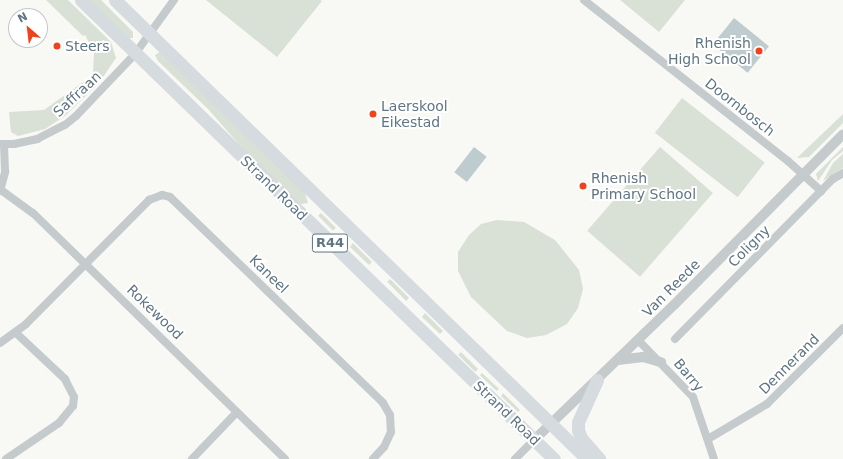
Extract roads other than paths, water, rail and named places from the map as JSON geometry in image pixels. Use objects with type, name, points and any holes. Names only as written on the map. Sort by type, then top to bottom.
[{"type":"main road","name":"Strand Road","points":[[81,0],[554,459]]},
{"type":"main road","name":"Strand Road","points":[[115,0],[552,423],[587,459]]},
{"type":"main road","points":[[597,380],[578,422],[578,430],[581,438],[599,459]]},
{"type":"street","points":[[151,35],[174,0]]},
{"type":"street","name":"Doornbosch","points":[[584,0],[804,174],[822,191]]},
{"type":"street","name":"Saffraan","points":[[1,190],[5,172],[2,144],[37,139],[65,125],[88,105],[151,35]]},
{"type":"street","name":"Van Reede","points":[[515,459],[618,360],[843,134]]},
{"type":"street","name":"Coligny","points":[[675,339],[822,191],[843,173]]},
{"type":"street","name":"Rokewood","points":[[1,190],[25,204],[285,459]]},
{"type":"street","name":"Kaneel","points":[[0,343],[16,333],[87,264],[149,200],[162,195],[176,201],[383,403],[390,415],[390,432],[387,443],[373,459]]},
{"type":"street","name":"Dennerand","points":[[708,439],[771,402],[843,328]]},
{"type":"street","points":[[6,459],[59,423],[73,406],[74,397],[65,379],[16,333]]},
{"type":"street","name":"Barry","points":[[638,340],[661,362],[693,397],[714,459]]},
{"type":"street","points":[[618,360],[643,357],[661,362]]},
{"type":"street","points":[[192,459],[237,412]]},
{"type":"place","name":"Steers","points":[[57,46]]},
{"type":"place","name":"Rhenish High School","points":[[759,51]]},
{"type":"place","name":"Laerskool Eikestad","points":[[373,114]]},
{"type":"place","name":"Rhenish Primary School","points":[[583,186]]}]
